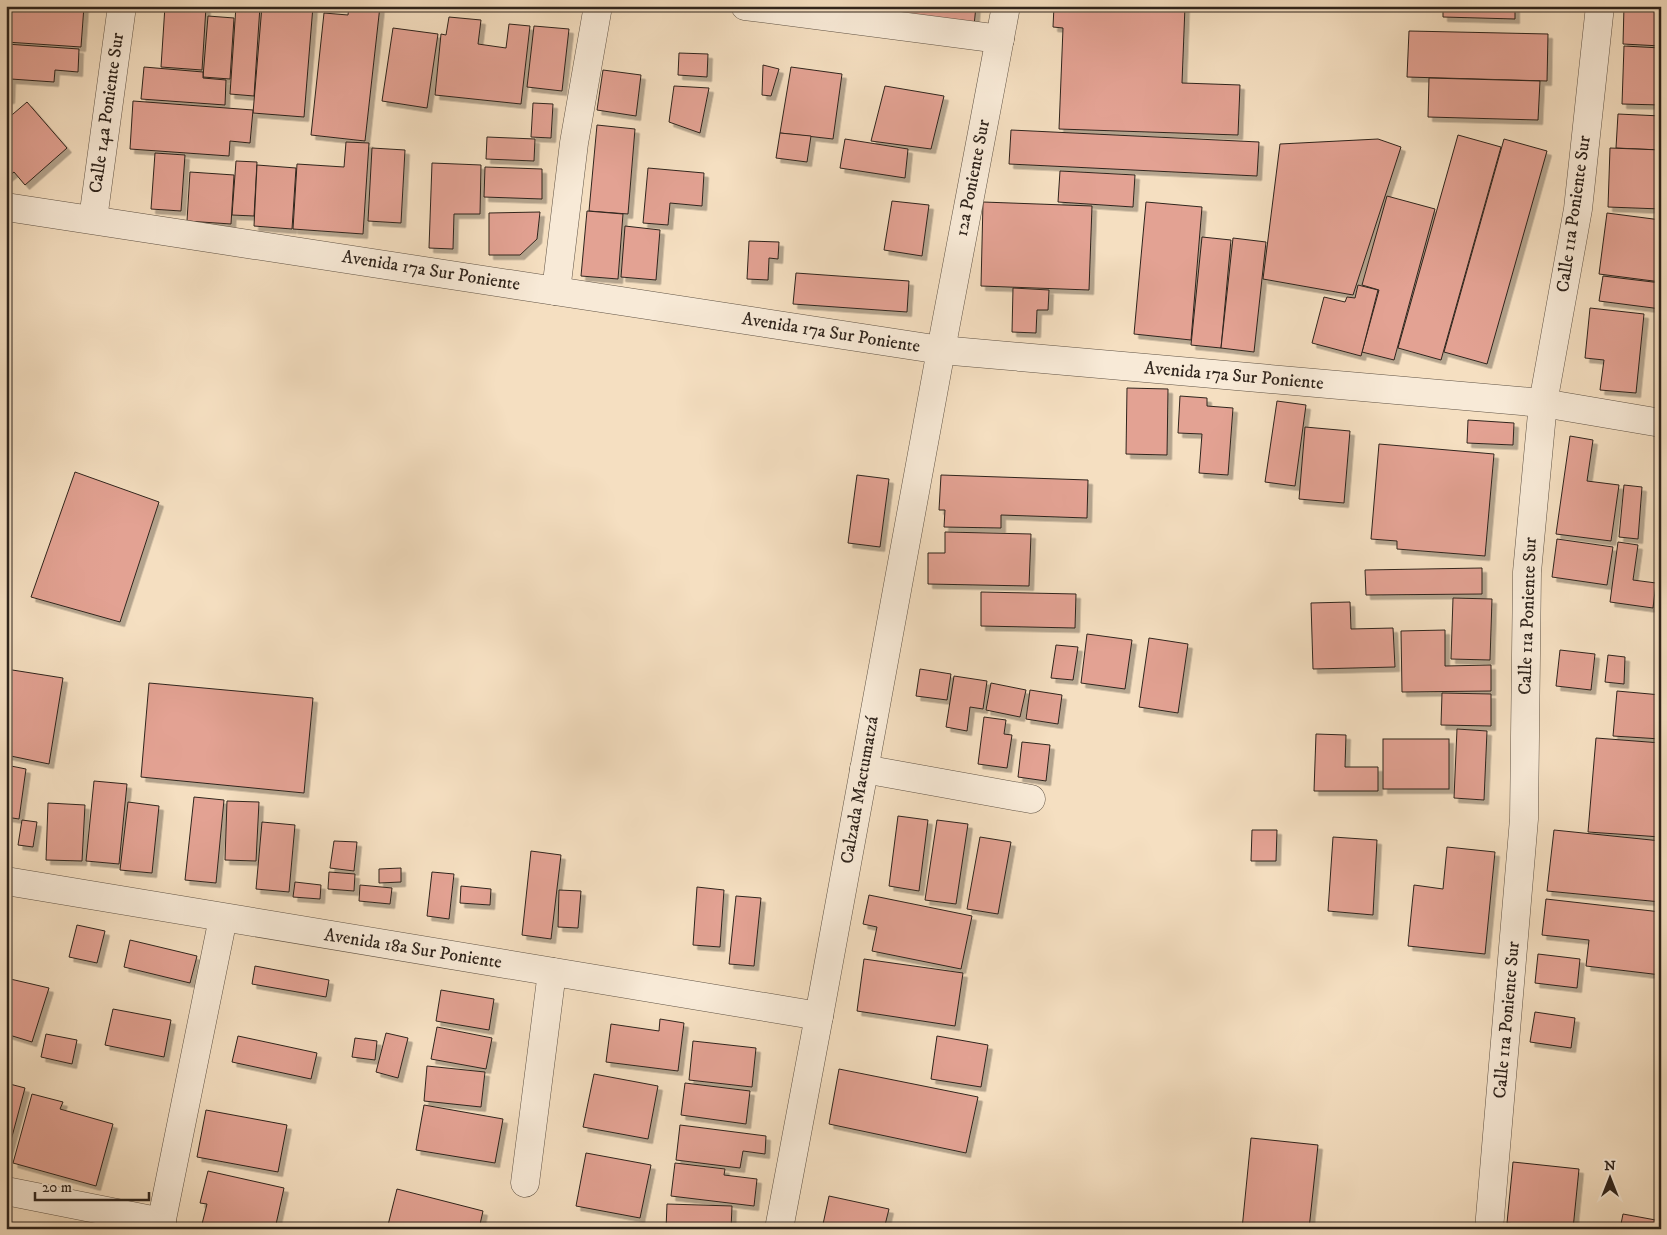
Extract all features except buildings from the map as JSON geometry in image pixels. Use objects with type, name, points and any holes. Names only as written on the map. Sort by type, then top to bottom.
[{"type":"street","name":"Calle 14a Poniente Sur","points":[[93,219],[122,6]]},
{"type":"street","points":[[556,291],[574,143],[598,6]]},
{"type":"street","points":[[745,6],[1000,39]]},
{"type":"street","name":"12a Poniente Sur","points":[[940,350],[1006,6]]},
{"type":"street","name":"Calle 11a Poniente Sur","points":[[1489,1229],[1524,819],[1527,572],[1543,403],[1578,209],[1600,6]]},
{"type":"street","name":"Avenida 17a Sur Poniente","points":[[6,207],[940,350],[1543,403],[1661,423]]},
{"type":"street","name":"Calzada Mactumatzá","points":[[779,1229],[940,350]]},
{"type":"street","points":[[864,769],[1031,799]]},
{"type":"street","name":"Avenida 18a Sur Poniente","points":[[6,881],[819,1016]]},
{"type":"street","points":[[6,1191],[161,1225],[223,918]]},
{"type":"street","points":[[525,1183],[552,972]]}]
